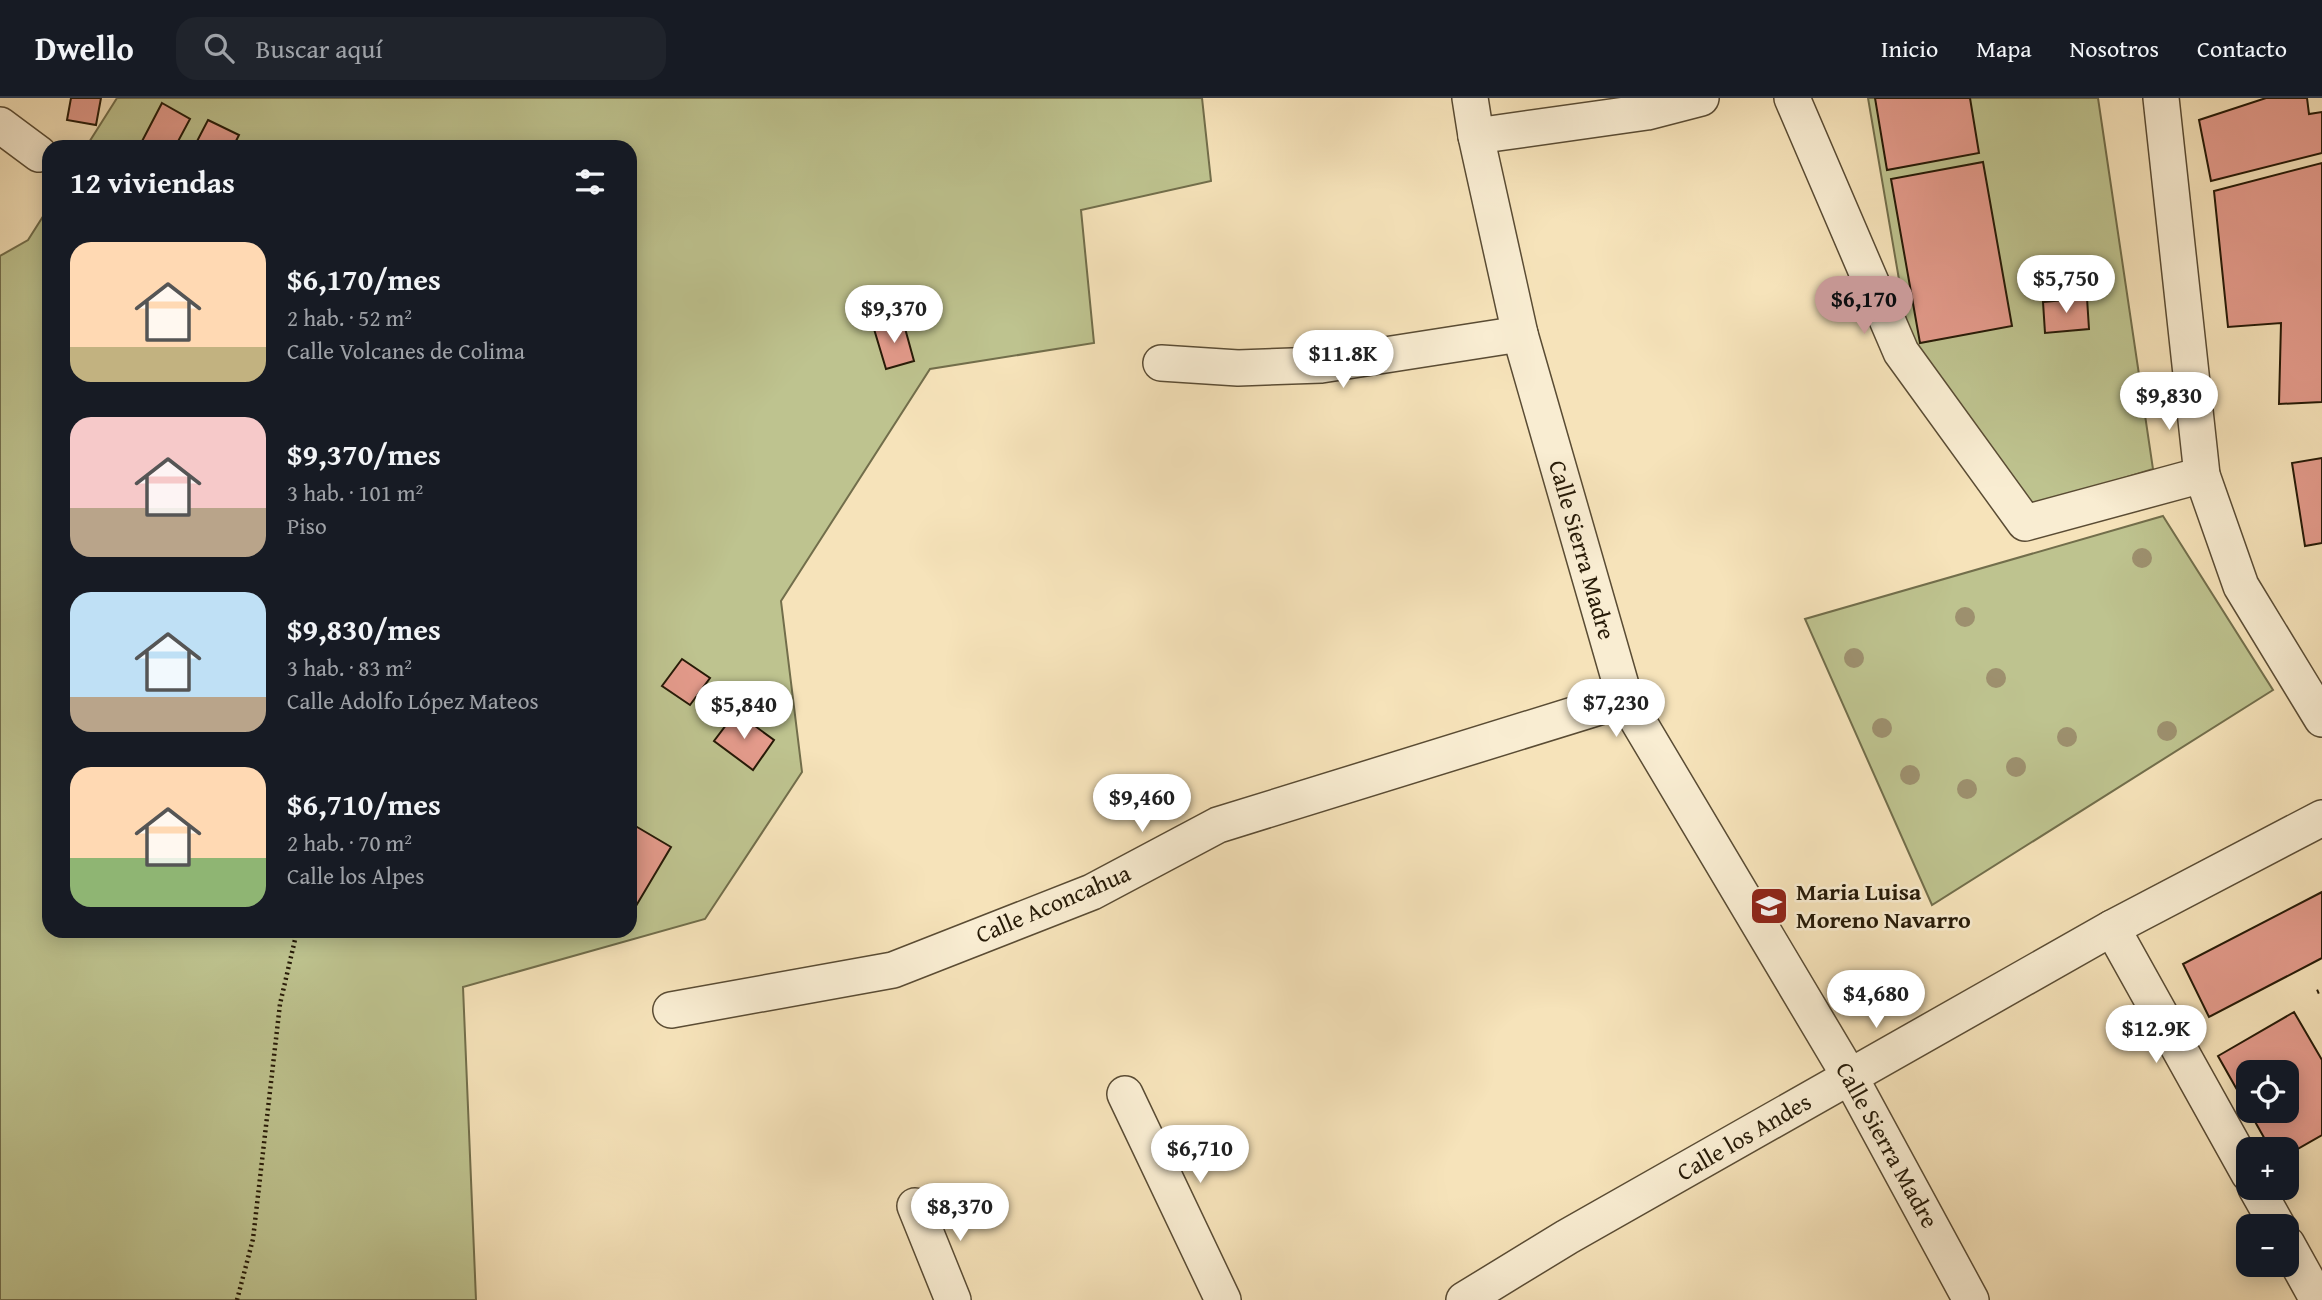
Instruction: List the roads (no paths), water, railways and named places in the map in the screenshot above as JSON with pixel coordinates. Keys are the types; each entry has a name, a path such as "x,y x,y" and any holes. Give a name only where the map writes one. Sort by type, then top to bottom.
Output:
{"street":[{"name":"Calle Sierra Madre","path":"1471,98 1476,136 1520,334 1625,699 1850,1077 1971,1300"},
{"path":"1476,136 1647,112 1701,98"},
{"path":"1792,98 1901,352 2025,523 2202,475"},
{"path":"2161,98 2202,475 2241,586 2322,719"},
{"path":"0,125 39,154"},
{"path":"1161,363 1238,368 1321,365 1520,334"},
{"name":"Calle Aconcahua","path":"671,1010 893,970 1092,892 1218,825 1625,699"},
{"name":"Calle los Andes","path":"1464,1300 1567,1237 2112,928 2322,818"},
{"path":"2112,928 2236,1151"},
{"path":"1125,1094 1223,1300"},
{"path":"915,1206 953,1300"},
{"path":"2299,1266 2318,1300"}],"place":[{"name":"Maria Luisa Moreno Navarro","path":"1769,906"}]}
